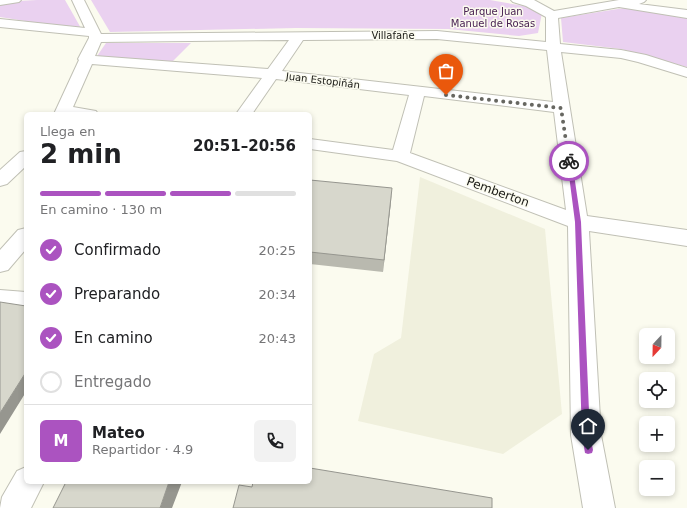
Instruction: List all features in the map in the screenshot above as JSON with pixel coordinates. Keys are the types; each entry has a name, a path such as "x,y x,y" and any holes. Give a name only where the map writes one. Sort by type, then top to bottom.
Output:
{"street":[{"path":"0,1 15,0"},
{"path":"62,112 95,35 78,0"},
{"path":"517,0 530,3 552,15 609,3 640,0"},
{"path":"609,3 687,14"},
{"path":"552,15 552,46 578,222 586,435 599,508"},
{"name":"Villafañe","path":"0,23 95,35 437,35 552,46 634,56 687,73"},
{"path":"245,112 300,35"},
{"name":"Juan Estopiñán","path":"85,59 272,74 561,108"},
{"path":"400,156 417,92"},
{"name":"Pemberton","path":"312,144 400,156 578,222 687,238"},
{"path":"0,180 24,158"},
{"path":"0,264 24,237"},
{"path":"0,299 24,302"},
{"path":"13,508 27,484"}],"shaded area":[{"path":"420,177 545,229 562,414 503,454 358,421 374,354 401,338"}],"green space":[{"path":"65,0 82,30 0,17 0,2"},
{"name":"Parque Juan Manuel de Rosas","path":"91,0 490,0 530,7 542,13 538,33 519,36 448,29 296,28 110,32"},
{"path":"624,8 687,17 687,67 621,49 563,42 561,18"},
{"path":"106,43 191,43 169,65 95,59"}],"building":[{"path":"312,180 392,188 384,260 312,252"},
{"path":"0,302 24,306 24,375 0,413"},
{"path":"312,468 492,498 492,508 233,508 239,485 252,487 253,484 312,484"},
{"path":"65,484 168,484 160,508 53,508"}],"way so far":[{"path":"446,95 561,108 569,161"}],"route":[{"path":"569,161 578,222 586,435 588,450"}]}
